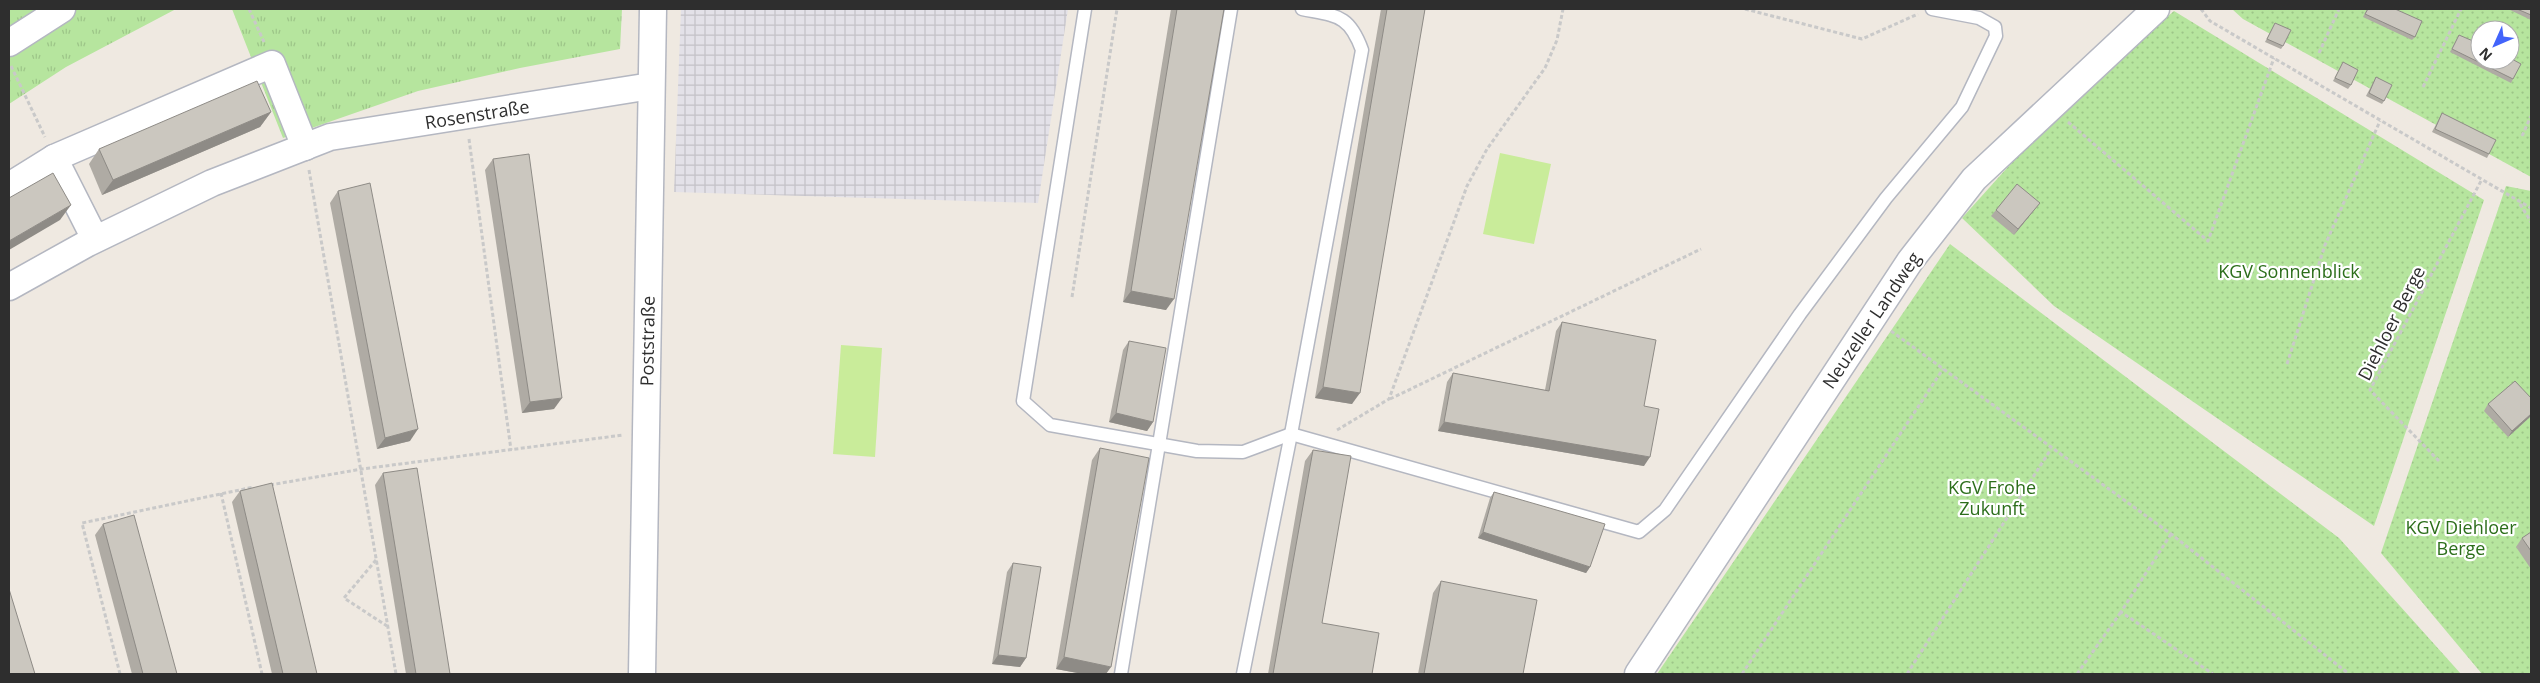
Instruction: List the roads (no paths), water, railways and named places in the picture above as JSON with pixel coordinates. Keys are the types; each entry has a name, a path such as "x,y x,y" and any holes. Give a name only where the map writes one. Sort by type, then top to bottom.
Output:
{"street":[{"path":"9,43 62,9"},
{"name":"Poststraße","path":"642,674 653,9"},
{"name":"Neuzeller Landweg","path":"1638,674 1910,261 1974,179 2156,9"},
{"path":"9,186 54,158 272,64 305,147"},
{"name":"Rosenstraße","path":"9,287 95,239 212,183 330,137 651,86"},
{"path":"54,158 95,239"}],"lane":[{"path":"1085,9 1023,401 1050,425 1197,451 1242,452 1291,434 1639,532 1665,510 1800,314 1886,198 1962,107 1996,36 1995,27 1979,18 1927,11"},
{"path":"1121,674 1161,444 1232,9"},
{"path":"1243,674 1291,434 1362,50 1356,33 1340,17 1302,9"}],"park label":[{"name":"KGV Sonnenblick","path":"2289,271"},
{"name":"KGV Frohe Zukunft","path":"1992,497"},
{"name":"KGV Diehloer Berge","path":"2461,537"}]}
